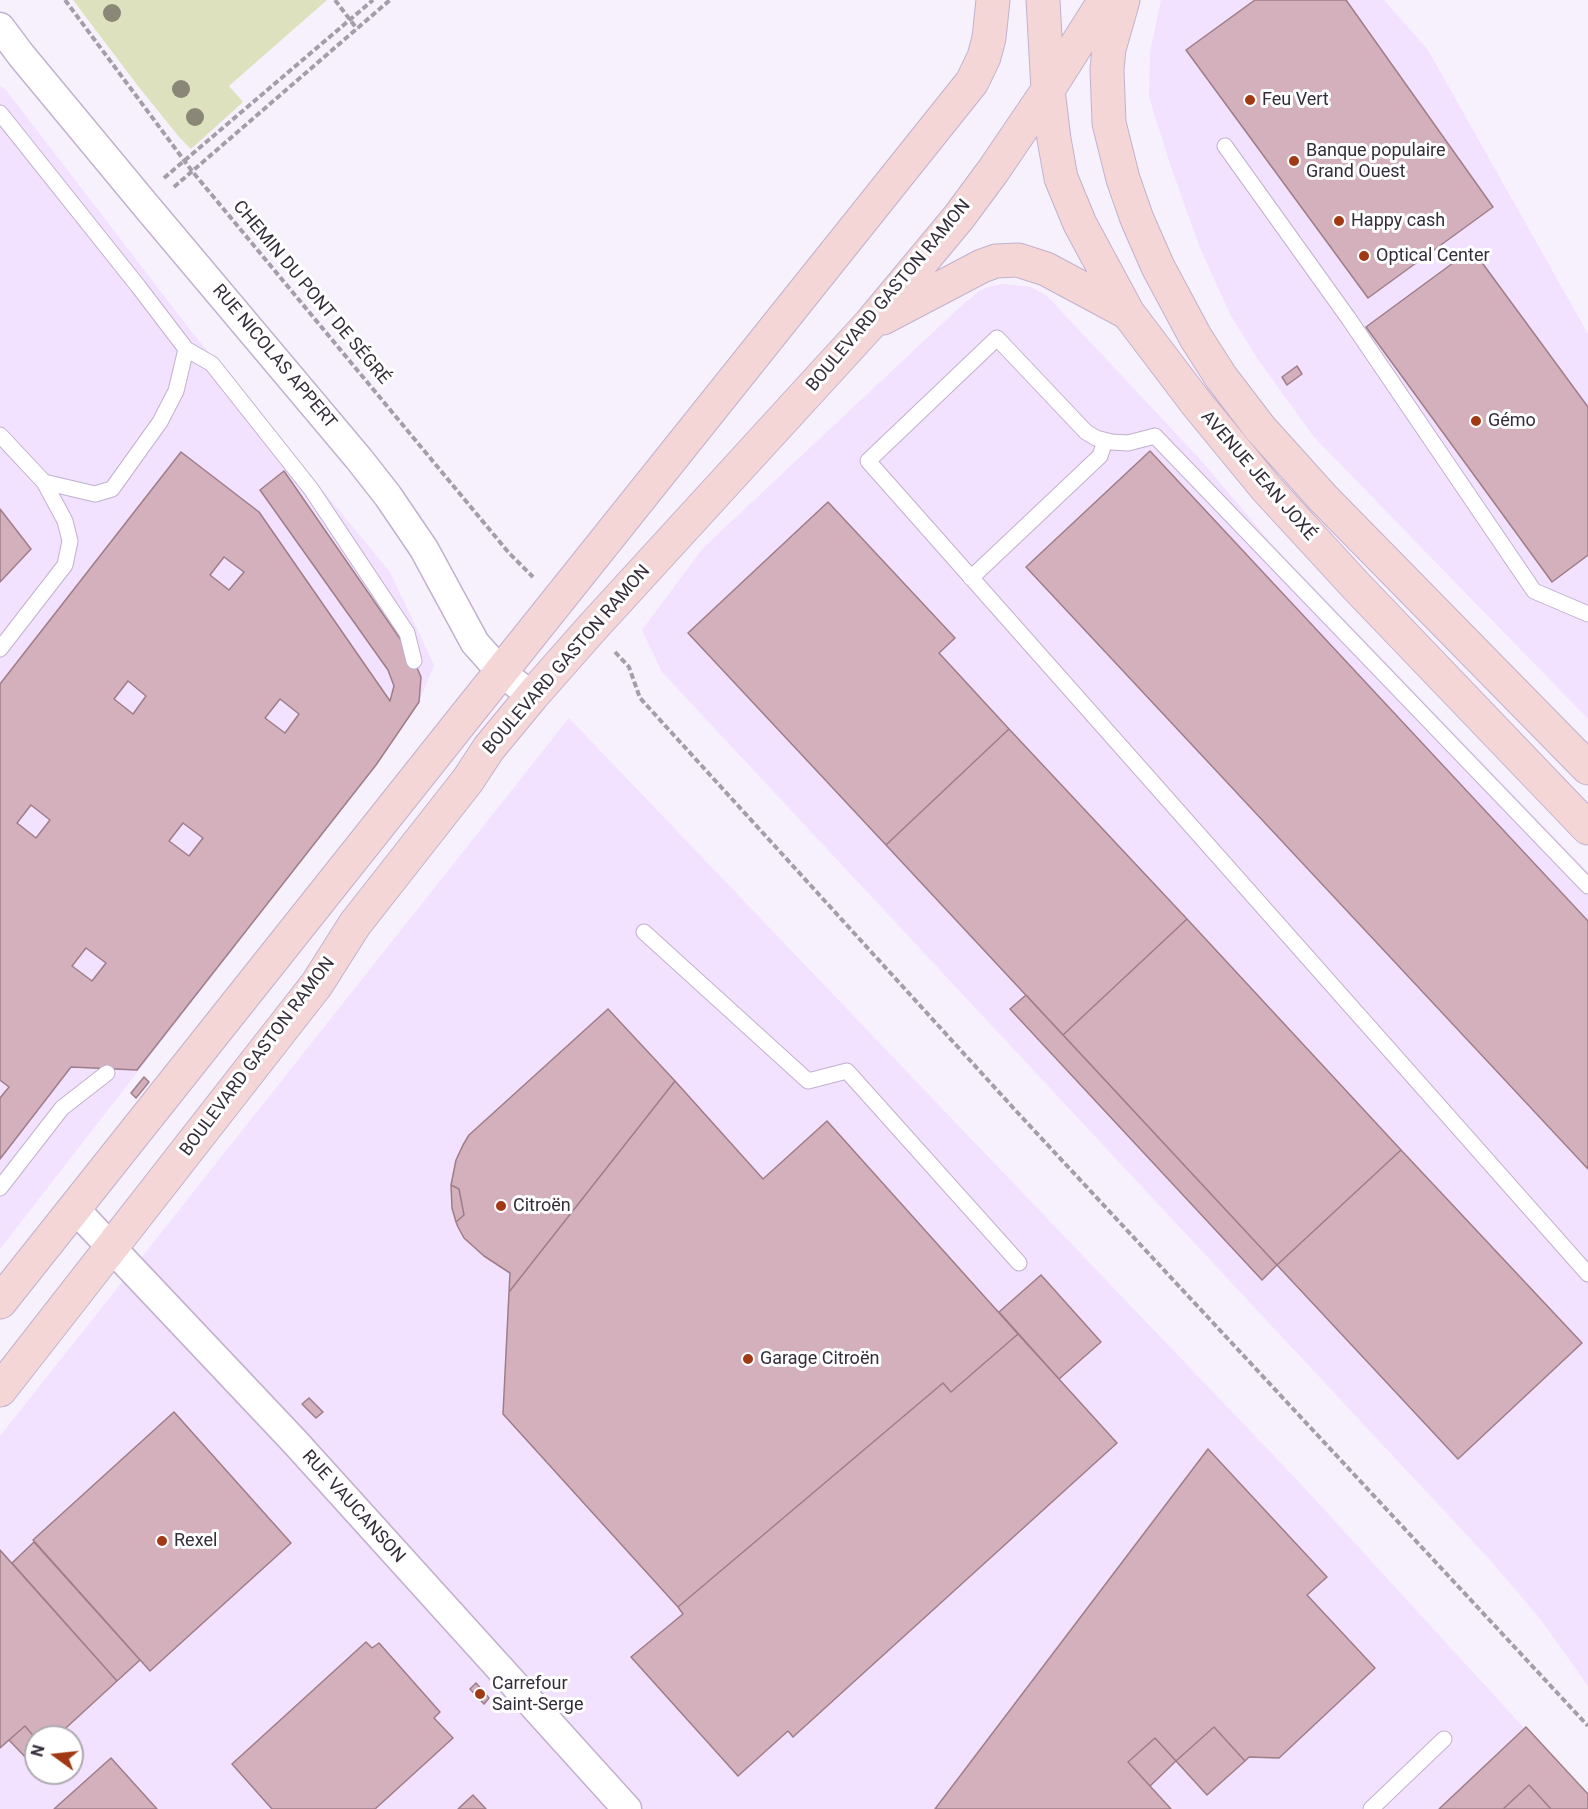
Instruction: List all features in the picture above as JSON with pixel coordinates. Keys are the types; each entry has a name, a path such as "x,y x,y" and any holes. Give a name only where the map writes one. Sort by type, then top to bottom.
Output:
{"main road":[{"path":"0,1302 972,82 984,57 989,38 993,0"},
{"name":"AVENUE JEAN JOXÉ","path":"1043,0 1048,90 1061,178 1080,224 1128,313 1197,404 1266,488 1358,588 1588,828"},
{"name":"BOULEVARD GASTON RAMON","path":"0,1390 318,984 355,924 468,780 489,748 591,628 870,324 959,217 1048,90 1105,0"},
{"name":"AVENUE JEAN JOXÉ","path":"1123,0 1109,50 1107,69 1109,123 1137,219 1158,267 1196,338 1260,428 1316,490 1588,768"},
{"path":"870,324 982,266 996,261 1018,260 1046,269 1128,313"}],"street":[{"name":"RUE NICOLAS APPERT","path":"0,27 352,450 388,496 424,549 475,643 501,672 532,696"},
{"name":"RUE VAUCANSON","path":"75,1209 295,1442 627,1809"}],"lane":[{"path":"0,113 186,349 212,364 311,489 407,633 414,661"},
{"path":"1225,146 1349,319 1534,591 1588,614"},
{"path":"1588,886 1155,436 1128,443 1096,438 1077,424 997,338 868,461 1588,1274"},
{"path":"44,482 95,494 111,489 160,422 176,391 186,349"},
{"path":"0,435 10,443 44,482 65,521 70,541 64,565 0,649"},
{"path":"971,578 1100,456 1105,441"},
{"path":"644,932 808,1081 846,1071 1020,1263"},
{"path":"0,1188 62,1108 107,1073"},
{"path":"1371,1809 1444,1739"}],"path":[{"name":"CHEMIN DU PONT DE SÉGRÉ","path":"65,0 192,171 509,553 535,579"},
{"path":"335,0 357,29"},
{"path":"140,197 373,0"},
{"path":"174,187 390,0"},
{"path":"610,646 629,667 640,698 1025,1120 1588,1726"}],"shaded area":[{"path":"1161,0 1384,0 1428,50 1588,334 1588,719 1314,437 1259,361 1231,316 1200,248 1149,97 1150,52"},
{"path":"0,86 6,90 191,331 390,572 434,665 419,702 376,765 0,1249"},
{"path":"1003,284 1031,287 1047,296 1199,458 1272,544 1588,872 1588,1686 1541,1620 1490,1560 662,672 642,630 703,548 959,308 979,291"},
{"path":"569,718 1299,1482 1588,1798 1588,1809 0,1809 0,1436"}],"green space":[{"path":"73,0 327,0 229,86 243,102 191,149 138,86"}],"building":[{"path":"1255,0 1346,0 1493,207 1368,298 1186,50"},
{"path":"1472,249 1588,407 1588,555 1552,582 1366,327"},
{"path":"1297,366 1302,374 1287,385 1282,377"},
{"path":"1150,451 1588,921 1588,1169 1026,567"},
{"path":"181,452 259,512 390,701 394,686 388,670 260,490 284,471 412,656 421,677 419,702 376,765 137,1070 71,1067 0,1159 0,1098 9,1087 0,1080 0,684","holes":["224,557 244,572 229,590 210,575","128,681 146,696 133,714 114,699","280,699 299,714 285,733 265,718","31,805 50,820 36,838 17,823","183,823 203,838 189,856 169,841","86,948 106,963 92,981 72,966"]},
{"path":"828,502 955,638 939,653 1009,729 886,845 688,633"},
{"path":"0,509 31,549 0,582"},
{"path":"1009,729 1187,919 1063,1035 886,845"},
{"path":"1187,919 1401,1150 1277,1265 1063,1035"},
{"path":"1026,995 1277,1265 1262,1280 1010,1009"},
{"path":"608,1009 675,1081 509,1292 510,1273 484,1256 464,1238 458,1227 456,1222 464,1215 459,1189 451,1185 456,1160 469,1135"},
{"path":"144,1077 149,1082 136,1098 131,1093"},
{"name":"Garage Citroën","path":"675,1081 763,1179 827,1121 1018,1334 951,1392 943,1383 678,1607 503,1414 509,1292"},
{"path":"1401,1150 1582,1343 1458,1459 1277,1265"},
{"path":"451,1185 459,1189 464,1215 456,1222 452,1208"},
{"path":"1041,1275 1101,1342 1059,1379 999,1312"},
{"path":"1018,1334 1117,1443 793,1737 788,1731 738,1776 631,1657 683,1614 678,1607 943,1383 951,1392"},
{"path":"309,1398 323,1412 316,1418 302,1404"},
{"name":"Rexel","path":"174,1412 291,1543 150,1671 33,1540"},
{"path":"1208,1449 1327,1577 1307,1595 1375,1668 1279,1758 1249,1757 1245,1761 1214,1727 1176,1761 1155,1738 1128,1762 1171,1809 935,1809"},
{"path":"34,1542 140,1660 117,1681 12,1563"},
{"path":"0,1550 117,1681 69,1725 24,1725 0,1748"},
{"path":"366,1642 372,1648 379,1643 440,1712 434,1718 453,1738 375,1809 272,1809 232,1764"},
{"path":"476,1683 489,1698 484,1704 470,1689"},
{"path":"24,1727 24,1756 9,1740"},
{"path":"1214,1727 1245,1761 1207,1795 1176,1761"},
{"path":"1526,1727 1588,1794 1588,1809 1551,1809 1529,1785 1503,1809 1439,1809"},
{"path":"1155,1738 1176,1761 1150,1786 1128,1762"},
{"path":"111,1758 157,1809 54,1809 81,1785 84,1785 84,1782"},
{"path":"1529,1785 1551,1809 1503,1809"},
{"path":"473,1795 486,1809 458,1809"}],"place":[{"name":"Feu Vert","path":"1250,100"},
{"name":"Banque populaire Grand Ouest","path":"1294,161"},
{"name":"Happy cash","path":"1339,221"},
{"name":"Optical Center","path":"1364,256"},
{"name":"Gémo","path":"1476,421"},
{"name":"Citroën","path":"501,1206"},
{"name":"Garage Citroën","path":"748,1359"},
{"name":"Rexel","path":"162,1541"},
{"name":"Carrefour Saint-Serge","path":"480,1694"}]}
